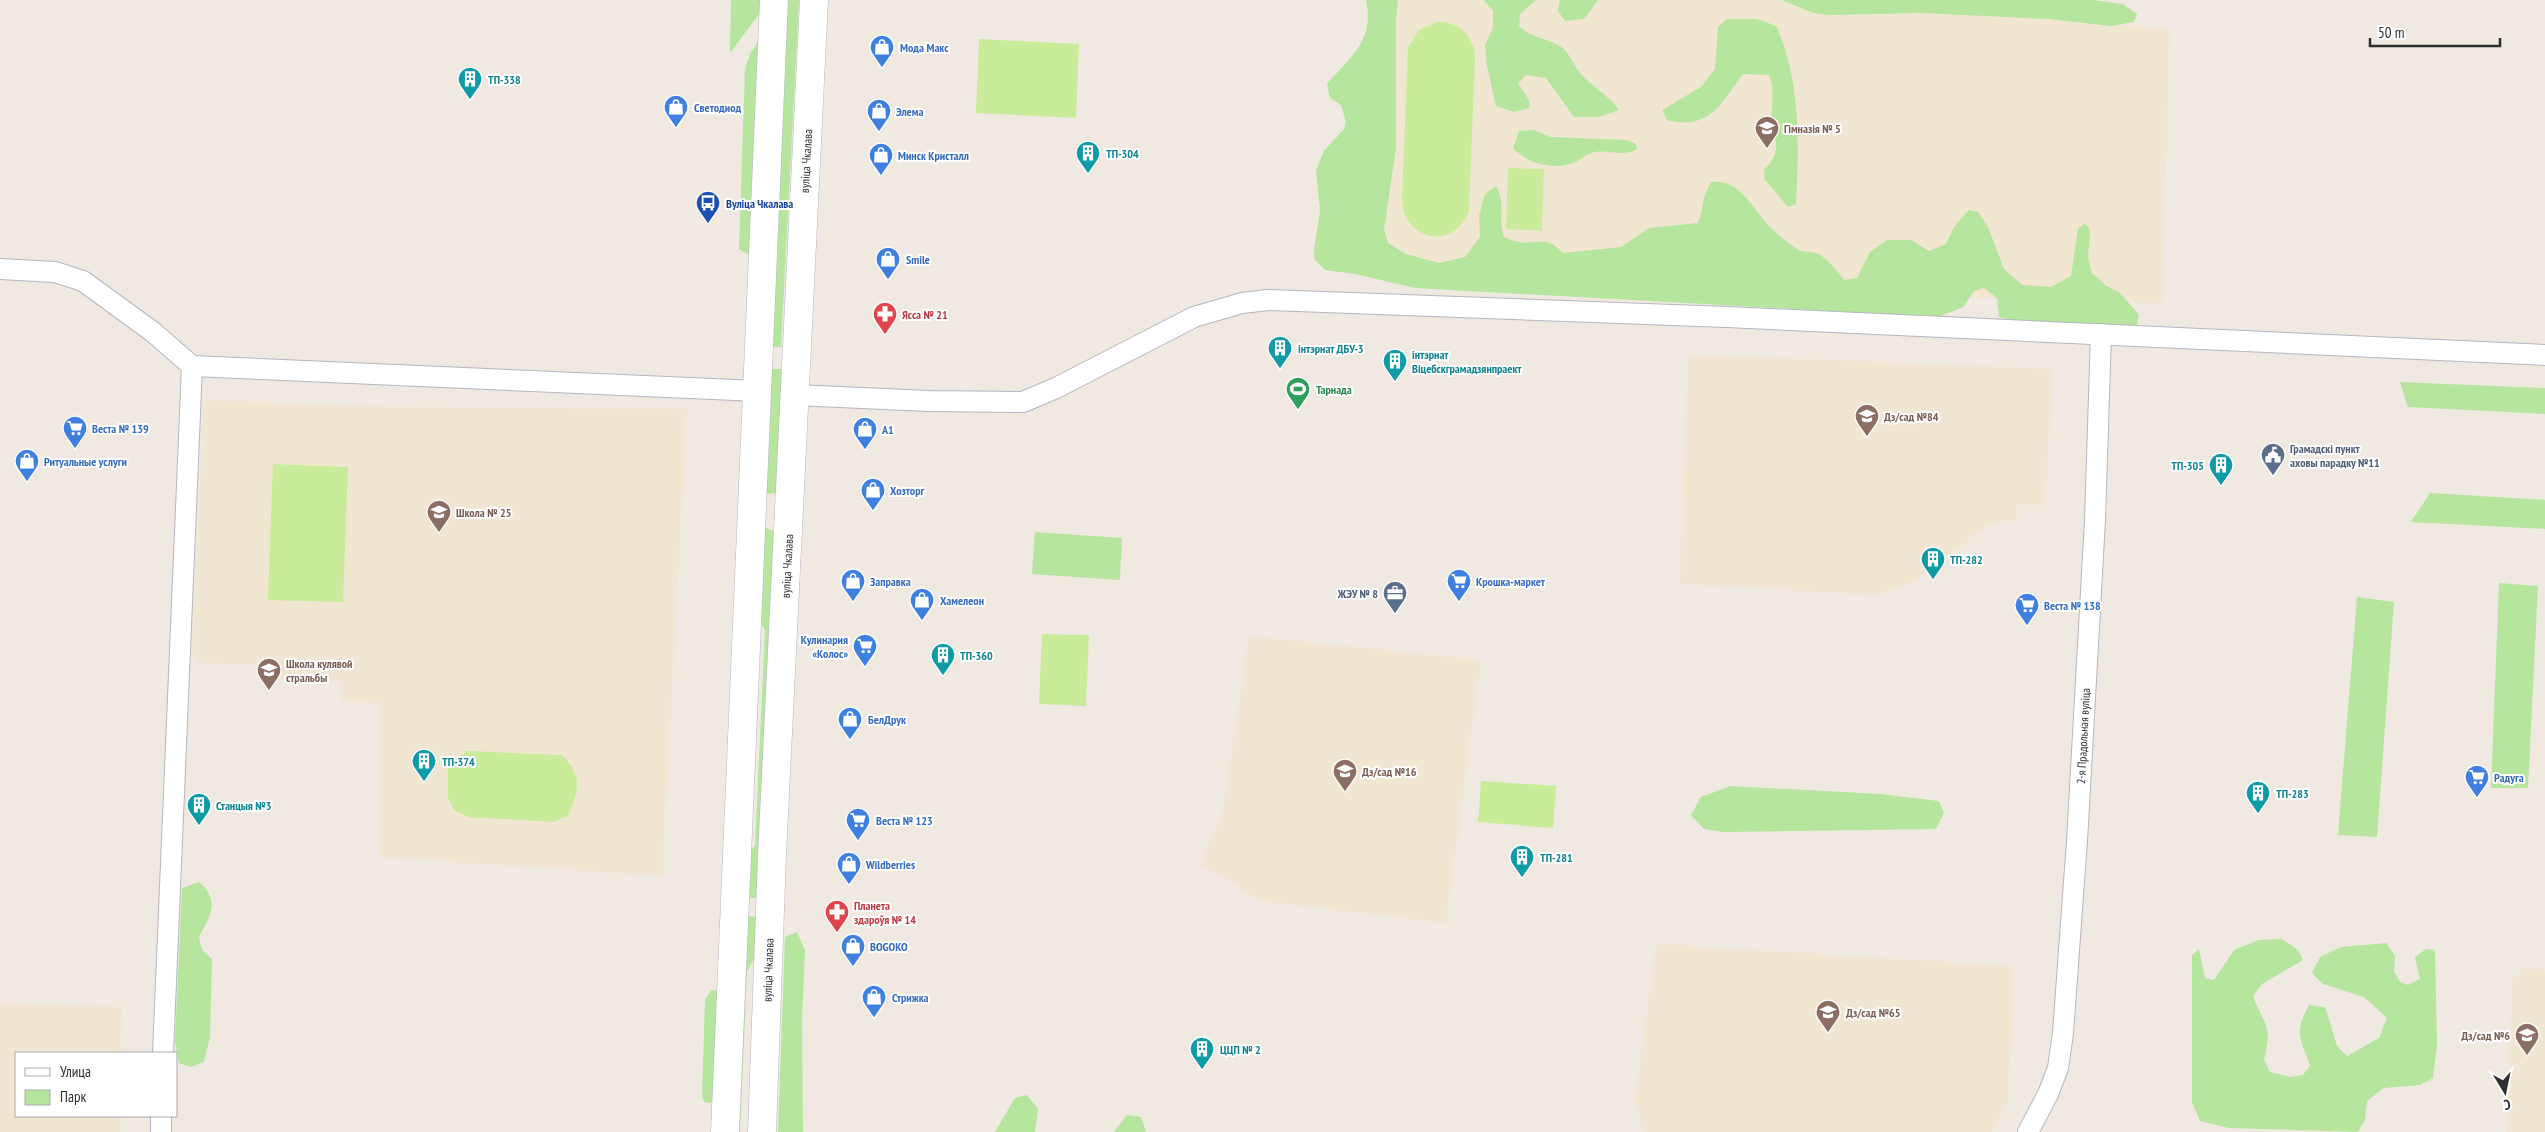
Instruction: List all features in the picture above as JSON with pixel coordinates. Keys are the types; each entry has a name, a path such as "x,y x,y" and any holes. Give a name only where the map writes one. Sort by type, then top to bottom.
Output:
{"main road":[{"path":"725,1132 774,0"},
{"name":"вуліца Чкалава","path":"762,1132 772,855 814,0"},
{"path":"753,485 758,496 769,502 784,498 790,489"},
{"path":"750,538 754,527 770,520 776,521 785,529 788,541"}],"street":[{"path":"0,269 55,272 83,281 153,332 192,366 758,391"},
{"path":"795,394 928,401 1023,402 1056,388 1194,317 1234,305 1268,300 1727,316 2545,355"},
{"name":"2-я Прадольная вуліца","path":"2028,1132 2048,1094 2058,1068 2063,1033 2078,831 2095,520 2101,334"},
{"path":"163,1052 192,366"},
{"path":"160,1132 161,1117"}],"shaded area":[{"name":"Гімназія № 5","path":"1372,0 1813,0 2170,29 2162,303 1803,293 1364,270"},
{"name":"Дз/сад №84","path":"1688,354 2053,369 2045,505 2017,505 2017,520 1991,523 1913,582 1876,595 1680,584"},
{"name":"Школа № 25","path":"204,400 397,407 687,409 662,876 380,857 381,703 341,701 341,681 267,679 267,665 197,663 192,656"},
{"name":"Дз/сад №16","path":"1249,636 1481,660 1446,923 1261,901 1200,864 1223,810"},
{"name":"Дз/сад №65","path":"1656,944 2014,966 2008,1104 1992,1132 1643,1132 1635,1100"},
{"name":"Дз/сад №6","path":"2522,968 2545,970 2545,1132 2506,1132 2512,980"},
{"path":"0,1002 122,1007 121,1052 15,1052 15,1117 120,1117 120,1132 0,1132"}],"green space":[{"path":"731,0 761,0 760,13 730,53"},
{"path":"783,0 799,0 781,347 767,347"},
{"path":"1366,0 1398,0 1396,19 1396,148 1384,230 1388,243 1406,254 1439,263 1465,257 1480,237 1479,216 1485,194 1496,186 1502,205 1501,223 1504,237 1526,243 1547,242 1557,247 1563,253 1621,247 1649,228 1698,223 1706,192 1711,182 1721,182 1730,185 1745,196 1770,227 1786,241 1799,250 1814,252 1820,255 1844,280 1857,278 1870,252 1887,240 1911,240 1929,251 1946,244 1954,227 1969,210 1978,212 1988,227 2004,269 2022,285 2051,287 2071,276 2078,229 2085,223 2090,230 2088,257 2092,273 2105,285 2120,293 2139,315 2136,328 2033,323 1999,317 1997,298 1984,288 1974,291 1963,307 1938,317 1415,288 1355,274 1325,270 1315,260 1314,249 1320,211 1316,171 1324,151 1344,129 1346,122 1341,105 1330,98 1327,84 1352,56 1364,37 1368,14"},
{"path":"1484,0 1536,0 1520,14 1519,26 1529,33 1563,48 1583,76 1610,99 1619,110 1599,117 1574,117 1546,78 1526,75 1518,83 1529,100 1530,108 1514,112 1496,106 1487,66 1485,45 1493,28 1493,11"},
{"path":"1560,0 1598,0 1584,19 1565,21 1558,11"},
{"path":"1782,0 2093,0 2123,4 2137,14 2134,22 2111,26 2048,19 1920,13 1830,15 1813,13"},
{"path":"1727,19 1757,19 1776,26 1784,47 1794,91 1798,137 1796,204 1788,207 1765,180 1764,170 1773,158 1776,146 1772,126 1772,88 1769,75 1743,74 1713,112 1694,122 1667,120 1662,110 1701,87 1715,69 1718,27"},
{"path":"1437,22 1452,24 1464,31 1472,43 1475,58 1469,211 1462,223 1453,232 1442,236 1431,236 1420,232 1411,225 1405,214 1402,200 1408,47 1419,30"},
{"path":"764,33 756,259 739,249 745,69 750,54"},
{"path":"979,39 1079,44 1076,118 976,113"},
{"path":"1534,130 1551,137 1627,140 1636,144 1637,149 1627,153 1592,153 1573,163 1549,166 1533,162 1513,148 1519,131"},
{"path":"1508,168 1544,169 1542,231 1506,229"},
{"path":"765,369 781,369 780,484 777,493 766,494"},
{"path":"2400,382 2545,388 2545,414 2408,407"},
{"path":"273,464 348,467 343,602 268,600"},
{"path":"2430,493 2545,500 2545,529 2411,522"},
{"path":"767,528 773,531 774,538 758,898 743,898 744,860 755,845 765,630 757,617 762,530"},
{"path":"1035,532 1122,538 1120,580 1032,574"},
{"path":"2499,583 2538,586 2528,788 2491,788"},
{"path":"2357,597 2394,602 2377,837 2338,835"},
{"path":"1042,634 1089,635 1086,706 1039,704"},
{"path":"467,751 562,755 573,770 577,784 575,798 568,816 553,822 469,817 454,810 448,798 448,766"},
{"path":"1481,781 1556,786 1553,828 1478,822"},
{"path":"1731,786 1880,794 1939,801 1944,813 1936,829 1724,832 1704,829 1691,815 1701,797"},
{"path":"199,882 210,895 211,902 210,915 199,937 202,950 212,959 210,1037 204,1062 190,1067 179,1063 175,1042 182,888"},
{"path":"744,916 758,917 756,956 747,971 740,1132 734,1132"},
{"path":"797,932 805,950 802,1021 803,1132 778,1132 785,937"},
{"path":"2282,939 2298,950 2303,960 2262,984 2253,996 2266,1026 2268,1039 2264,1059 2270,1072 2290,1077 2303,1075 2310,1066 2300,1035 2301,1022 2309,1005 2325,1007 2337,1046 2347,1056 2379,1038 2387,1018 2364,997 2323,984 2312,973 2320,957 2341,947 2386,943 2395,956 2394,971 2400,982 2408,985 2420,979 2415,957 2426,949 2435,950 2437,1045 2433,1078 2420,1085 2384,1088 2367,1101 2365,1119 2358,1132 2229,1128 2200,1121 2192,1102 2192,955 2199,949 2205,978 2214,980 2234,950 2259,940"},
{"path":"711,990 719,991 717,1099 711,1103 705,1102 702,1098 705,1000"},
{"path":"1027,1095 1038,1109 1035,1132 995,1132 1015,1098"},
{"path":"1127,1115 1141,1117 1146,1132 1114,1132"}],"place":[{"name":"Мода Макс","path":"882,68"},
{"name":"ТП-338","path":"470,100"},
{"name":"Светодиод","path":"676,128"},
{"name":"Элема","path":"879,132"},
{"name":"Гімназія № 5","path":"1767,149"},
{"name":"ТП-304","path":"1088,174"},
{"name":"Минск Кристалл","path":"881,176"},
{"name":"Вуліца Чкалава","path":"708,224"},
{"name":"Smile","path":"888,280"},
{"name":"Ясса № 21","path":"885,335"},
{"name":"інтэрнат ДБУ-3","path":"1280,369"},
{"name":"інтэрнат Віцебскграмадзянпраект","path":"1395,382"},
{"name":"Тарнада","path":"1298,410"},
{"name":"Дз/сад №84","path":"1867,437"},
{"name":"Веста № 139","path":"75,449"},
{"name":"A1","path":"865,450"},
{"name":"Грамадскі пункт аховы парадку №11","path":"2273,476"},
{"name":"Ритуальные услуги","path":"27,482"},
{"name":"ТП-305","path":"2221,486"},
{"name":"Хозторг","path":"873,511"},
{"name":"Школа № 25","path":"439,533"},
{"name":"ТП-282","path":"1933,580"},
{"name":"Заправка","path":"853,602"},
{"name":"Крошка-маркет","path":"1459,602"},
{"name":"ЖЭУ № 8","path":"1395,614"},
{"name":"Хамелеон","path":"922,621"},
{"name":"Веста № 138","path":"2027,626"},
{"name":"Кулинария «Колос»","path":"865,667"},
{"name":"ТП-360","path":"943,676"},
{"name":"Школа кулявой стральбы","path":"269,691"},
{"name":"БелДрук","path":"850,740"},
{"name":"ТП-374","path":"424,782"},
{"name":"Дз/сад №16","path":"1345,792"},
{"name":"Радуга","path":"2477,798"},
{"name":"ТП-283","path":"2258,814"},
{"name":"Станцыя №3","path":"199,826"},
{"name":"Веста № 123","path":"858,841"},
{"name":"ТП-281","path":"1522,878"},
{"name":"Wildberries","path":"849,885"},
{"name":"Планета здароўя № 14","path":"837,933"},
{"name":"BOGOKO","path":"853,967"},
{"name":"Стрижка","path":"874,1018"},
{"name":"Дз/сад №65","path":"1828,1033"},
{"name":"Дз/сад №6","path":"2527,1056"},
{"name":"ЦЦП № 2","path":"1202,1070"}]}
